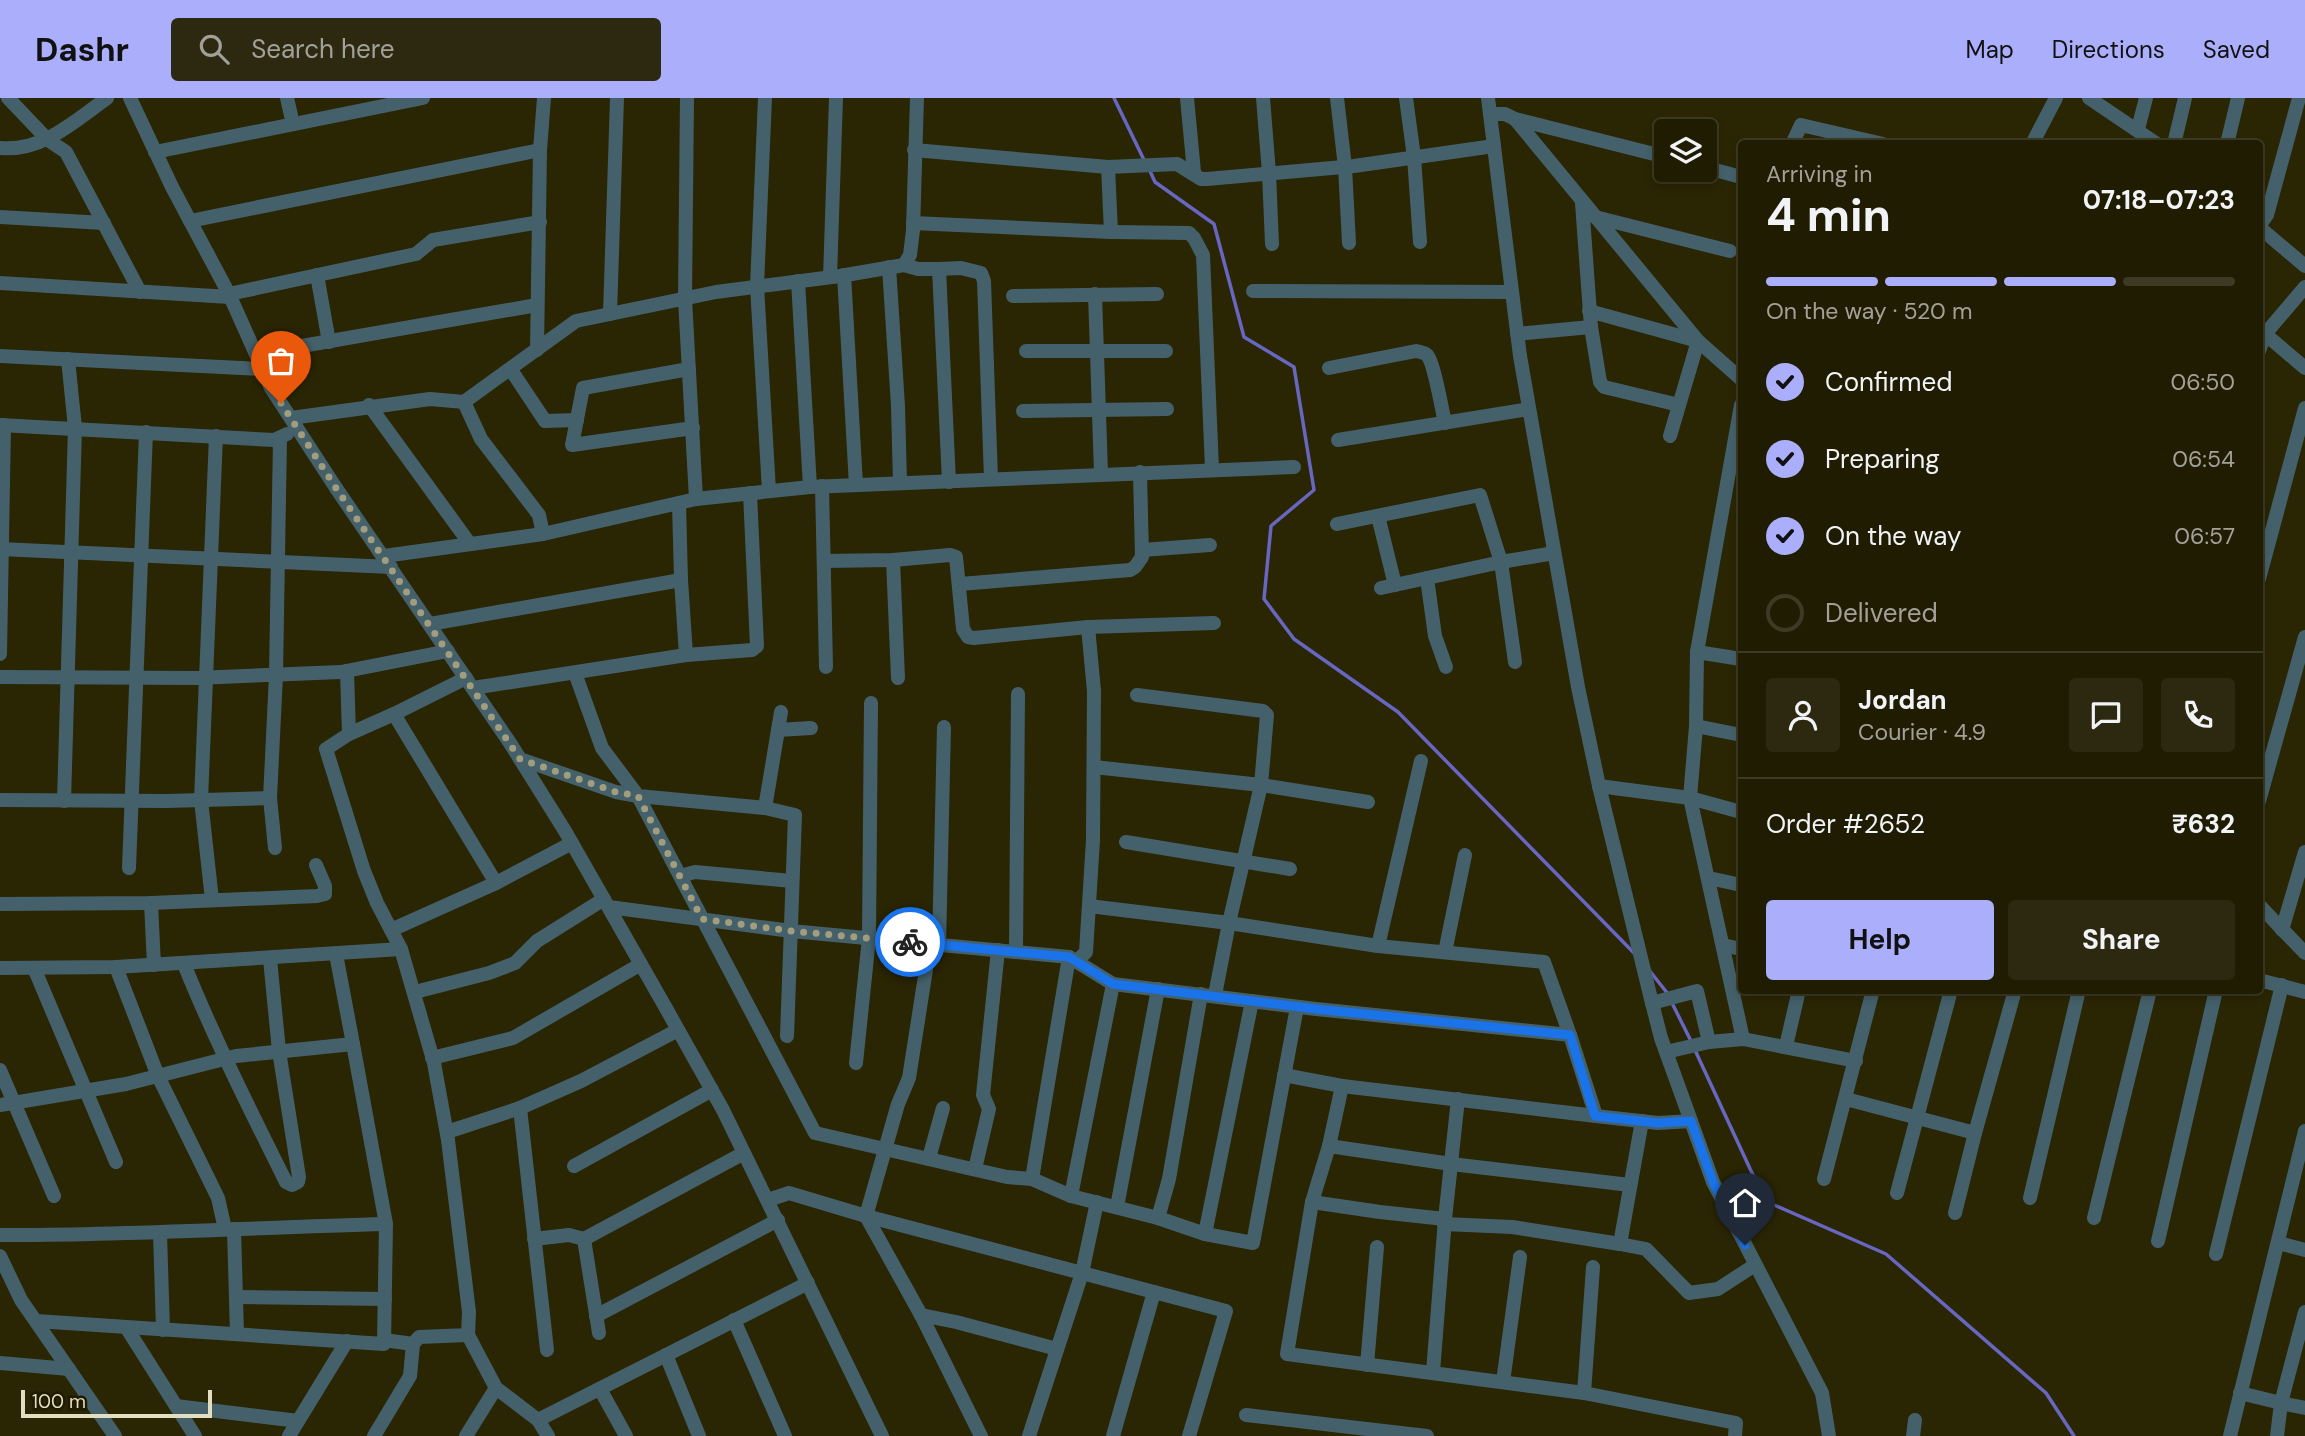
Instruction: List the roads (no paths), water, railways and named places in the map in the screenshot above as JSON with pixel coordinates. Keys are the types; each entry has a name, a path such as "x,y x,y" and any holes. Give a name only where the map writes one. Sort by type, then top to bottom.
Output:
{"street":[{"path":"8,98 48,140 66,152 140,292"},
{"path":"0,148 10,149 48,140 107,98"},
{"path":"130,98 190,222 230,296 271,388 520,759 572,843 712,1090 882,1436"},
{"path":"287,98 293,124"},
{"path":"155,152 423,98"},
{"path":"537,350 540,150 544,98"},
{"path":"610,314 617,98"},
{"path":"687,98 685,299 696,499"},
{"path":"765,98 757,286 769,491"},
{"path":"836,98 837,276 856,485"},
{"path":"897,266 911,255 918,98"},
{"path":"1187,98 1194,172"},
{"path":"1263,98 1272,244"},
{"path":"1337,98 1345,167 1349,243"},
{"path":"1406,98 1414,158 1420,242"},
{"path":"1488,98 1517,334 1554,553 1599,786 1645,975 1657,1001 1666,1052 1713,1182 1822,1393 1829,1436"},
{"path":"2034,140 2056,98"},
{"path":"2089,98 2152,140"},
{"path":"2138,130 2146,98"},
{"path":"2175,140 2185,98"},
{"path":"2228,140 2238,98"},
{"path":"2263,221 2267,215 2300,98"},
{"path":"1490,114 1505,114 1515,119 1654,154"},
{"path":"1515,119 1698,341 1738,376"},
{"path":"1794,140 1801,125 1866,140"},
{"path":"914,150 1108,167 1177,164 1202,179 1208,179 1345,167 1494,146"},
{"path":"190,222 540,150"},
{"path":"1108,167 1111,232"},
{"path":"1717,171 1738,176"},
{"path":"1583,203 1589,311 1600,382 1604,387 1679,404"},
{"path":"0,217 104,223"},
{"path":"1595,217 1730,251"},
{"path":"0,283 230,296 415,254 433,240 540,222"},
{"path":"913,223 1189,233 1203,256 1212,469"},
{"path":"2263,230 2305,266"},
{"path":"897,266 900,483"},
{"path":"0,654 2,425 274,440 280,438 294,424 369,405 430,399 464,402 576,321 757,286 897,266 918,269 961,268 981,273 984,281 991,479"},
{"path":"939,269 949,482"},
{"path":"317,275 329,342"},
{"path":"798,281 824,561 826,667"},
{"path":"2263,340 2305,287"},
{"path":"1253,291 1512,292"},
{"path":"1096,294 1101,473"},
{"path":"1013,296 1157,294"},
{"path":"256,354 537,305"},
{"path":"1589,311 1698,341"},
{"path":"1517,334 1591,327"},
{"path":"2265,334 2305,368"},
{"path":"1670,436 1698,341"},
{"path":"1026,351 1166,351"},
{"path":"1329,368 1416,351 1423,353 1428,356 1445,423"},
{"path":"0,356 263,369"},
{"path":"64,801 75,428 68,359"},
{"path":"689,369 583,388 572,445 692,428"},
{"path":"511,370 545,421 577,420"},
{"path":"464,402 481,439 539,514 543,534"},
{"path":"369,405 470,544"},
{"path":"1023,411 1167,408"},
{"path":"2263,564 2305,408"},
{"path":"1338,440 1529,409"},
{"path":"1738,422 1697,652 1696,726 1690,799 1742,1039"},
{"path":"130,868 146,432"},
{"path":"212,900 201,800 216,436"},
{"path":"275,848 270,798 276,674 280,438"},
{"path":"1,549 278,562 387,562 470,544 543,534 696,499 816,486 1294,467"},
{"path":"960,584 1130,570 1140,562 1142,550 1140,472"},
{"path":"548,1436 538,1420 496,1388 468,1335 469,1312 447,1132 432,1058 401,949 364,871 326,750 349,734 470,683 575,673 686,655 752,650 757,646 750,493"},
{"path":"1337,524 1480,495 1502,562 1515,663"},
{"path":"679,503 686,655"},
{"path":"1378,516 1388,586 1554,553"},
{"path":"1142,550 1210,545"},
{"path":"824,561 893,560 953,555 958,559 963,629 968,637 1088,627 1214,623"},
{"path":"893,560 898,678"},
{"path":"1427,578 1435,636 1446,667"},
{"path":"430,624 681,580"},
{"path":"1073,959 1086,952 1089,906 1094,691 1088,627"},
{"path":"2263,786 2305,637"},
{"path":"0,677 206,677 347,671 448,651"},
{"path":"1697,652 1738,659"},
{"path":"347,671 349,734"},
{"path":"575,673 602,748 638,796 815,1133 1007,1177 1032,1179 1071,1196 1158,1218 1205,1234 1253,1243 1297,1007"},
{"path":"1016,952 1018,694"},
{"path":"1137,695 1263,711 1268,718 1261,785 1229,923 1208,995 1169,1179 1158,1218"},
{"path":"856,1063 869,938 871,703"},
{"path":"765,808 782,712"},
{"path":"394,714 496,883"},
{"path":"1696,726 1738,734"},
{"path":"944,727 934,944 909,1078 898,1104 866,1216 921,1315 981,1436"},
{"path":"778,730 811,728"},
{"path":"520,759 616,792 765,808 795,815 787,1036"},
{"path":"1378,946 1421,761"},
{"path":"1094,766 1261,785 1367,802"},
{"path":"1599,786 1690,799 1738,810"},
{"path":"0,800 270,798"},
{"path":"1126,842 1290,869"},
{"path":"391,930 496,883 572,843"},
{"path":"2282,930 2305,852"},
{"path":"1445,952 1465,855"},
{"path":"0,904 151,903 325,894 316,865"},
{"path":"680,876 695,872 792,881"},
{"path":"1709,878 1738,884"},
{"path":"151,903 154,965"},
{"path":"415,992 489,973 515,963 537,941 606,903 791,931 1073,959 1113,984 1297,1007 1570,1035"},
{"path":"1089,906 1229,923 1378,946 1544,962 1595,1116"},
{"path":"2263,909 2305,953"},
{"path":"1723,945 1738,948"},
{"path":"0,968 184,964 401,949"},
{"path":"975,1169 989,1109 983,1095 998,950"},
{"path":"36,1321 384,1344 386,1224 336,954"},
{"path":"184,964 225,1059 286,1182 292,1185 299,1177 279,1051 270,959"},
{"path":"1032,1179 1073,959"},
{"path":"432,1058 513,1038 641,964"},
{"path":"116,967 158,1076 218,1198 230,1229 237,1334"},
{"path":"34,968 116,1162"},
{"path":"2263,980 2305,992"},
{"path":"1071,1196 1113,984"},
{"path":"2216,1254 2282,985"},
{"path":"1117,1207 1158,989"},
{"path":"1657,1001 1697,991 1705,1043"},
{"path":"1786,1046 1798,994"},
{"path":"1824,1179 1872,994"},
{"path":"1897,1193 1950,994"},
{"path":"1955,1213 2014,994"},
{"path":"2030,1198 2078,994"},
{"path":"2094,1218 2149,994"},
{"path":"2158,1241 2215,994"},
{"path":"1205,1234 1252,1000"},
{"path":"447,1132 520,1108 581,1081 678,1030"},
{"path":"1666,1052 1705,1043 1742,1039 1856,1061"},
{"path":"0,1105 85,1091 225,1059 352,1044"},
{"path":"0,1070 16,1102 54,1196"},
{"path":"1284,1075 1342,1086 1595,1116 1658,1123 1691,1121"},
{"path":"1342,1086 1329,1146 1312,1202 1287,1354 1584,1393 1736,1423 1735,1436"},
{"path":"574,1166 712,1090"},
{"path":"1433,1372 1444,1221 1458,1099"},
{"path":"1846,1099 1975,1133"},
{"path":"520,1108 547,1350"},
{"path":"929,1158 943,1108"},
{"path":"1620,1244 1642,1121"},
{"path":"2230,1436 2305,1131"},
{"path":"1329,1146 1451,1164 1630,1185"},
{"path":"534,1239 569,1235 584,1239 744,1153"},
{"path":"768,1200 789,1193 866,1216 1226,1311 1189,1436"},
{"path":"1029,1436 1082,1273 1097,1202"},
{"path":"1312,1202 1444,1221 1512,1227 1646,1250 1689,1293 1718,1289 1755,1265"},
{"path":"596,1316 778,1220"},
{"path":"0,1235 108,1236 386,1224"},
{"path":"160,1233 163,1330"},
{"path":"584,1239 599,1333"},
{"path":"2278,1243 2305,1250"},
{"path":"1367,1365 1377,1247"},
{"path":"0,1256 22,1300 115,1436"},
{"path":"1503,1382 1520,1257"},
{"path":"1584,1393 1593,1267"},
{"path":"538,1420 808,1283"},
{"path":"1113,1436 1154,1292"},
{"path":"236,1297 385,1299"},
{"path":"2277,1436 2281,1403 2305,1312"},
{"path":"921,1315 1057,1349"},
{"path":"734,1320 785,1436"},
{"path":"126,1327 195,1436"},
{"path":"374,1436 410,1376 413,1344 419,1337 468,1335"},
{"path":"384,1340 413,1344"},
{"path":"289,1436 347,1341"},
{"path":"666,1355 699,1436"},
{"path":"0,1363 69,1369"},
{"path":"466,1436 496,1388"},
{"path":"600,1389 626,1436"},
{"path":"2240,1393 2305,1408"},
{"path":"176,1406 298,1422"},
{"path":"1246,1415 1427,1436"},
{"path":"1913,1436 1915,1420"}],"waterway":[{"path":"1114,98 1145,162"},
{"path":"1149,169 1155,182 1214,224 1244,337 1294,367 1314,490 1271,526 1264,599 1294,639 1398,712 1635,954"},
{"path":"1649,970 1668,994"},
{"path":"1671,1001 1691,1041"},
{"path":"1694,1048 1765,1201 1886,1254 2046,1393 2074,1436"}]}
